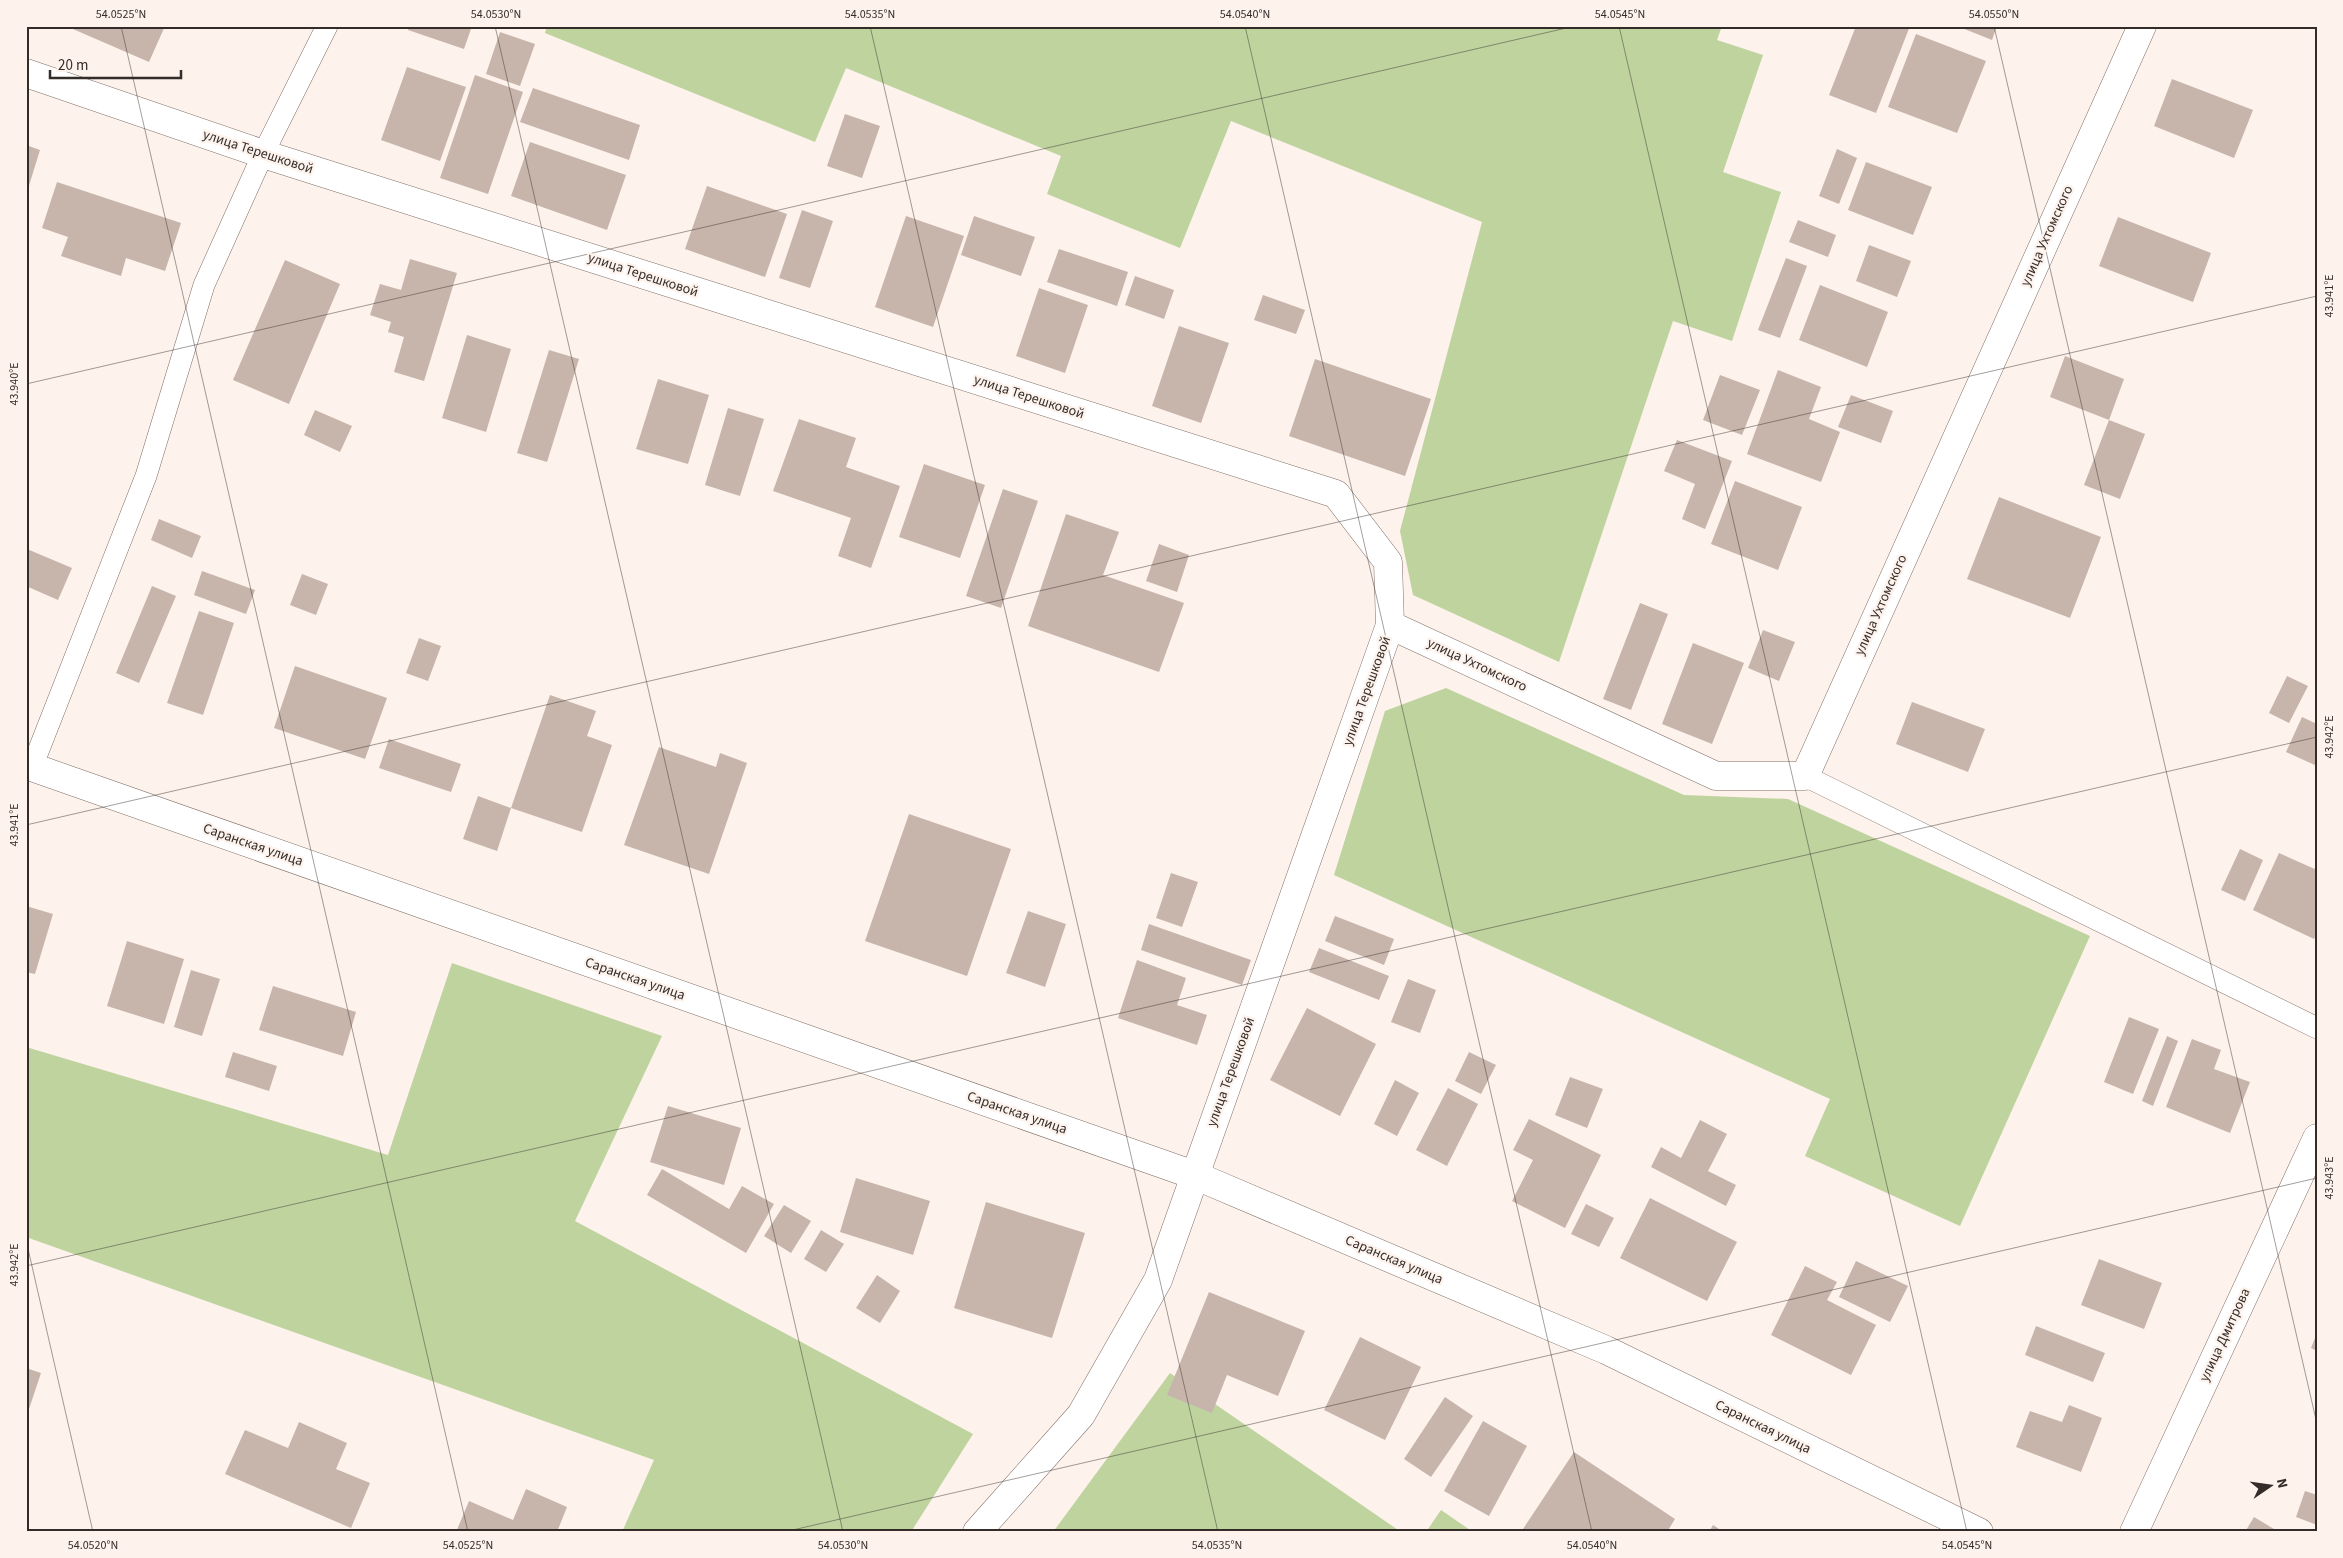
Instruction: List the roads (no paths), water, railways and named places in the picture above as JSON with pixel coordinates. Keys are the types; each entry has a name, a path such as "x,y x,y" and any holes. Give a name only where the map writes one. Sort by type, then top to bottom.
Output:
{"street":[{"name":"улица Ухтомского","path":"1390,624 1716,776 1805,776 2142,26"},
{"name":"улица Терешковой","path":"26,73 263,154 1336,494 1388,562 1390,624 1158,1280 1081,1416 977,1532"},
{"name":"Саранская улица","path":"29,766 1194,1175 1606,1350 1980,1532"},
{"name":"улица Дмитрова","path":"2134,1532 2317,1138"}],"lane":[{"path":"29,766 146,476 204,285 263,154 327,26"},
{"path":"1805,776 2317,1028"}]}
